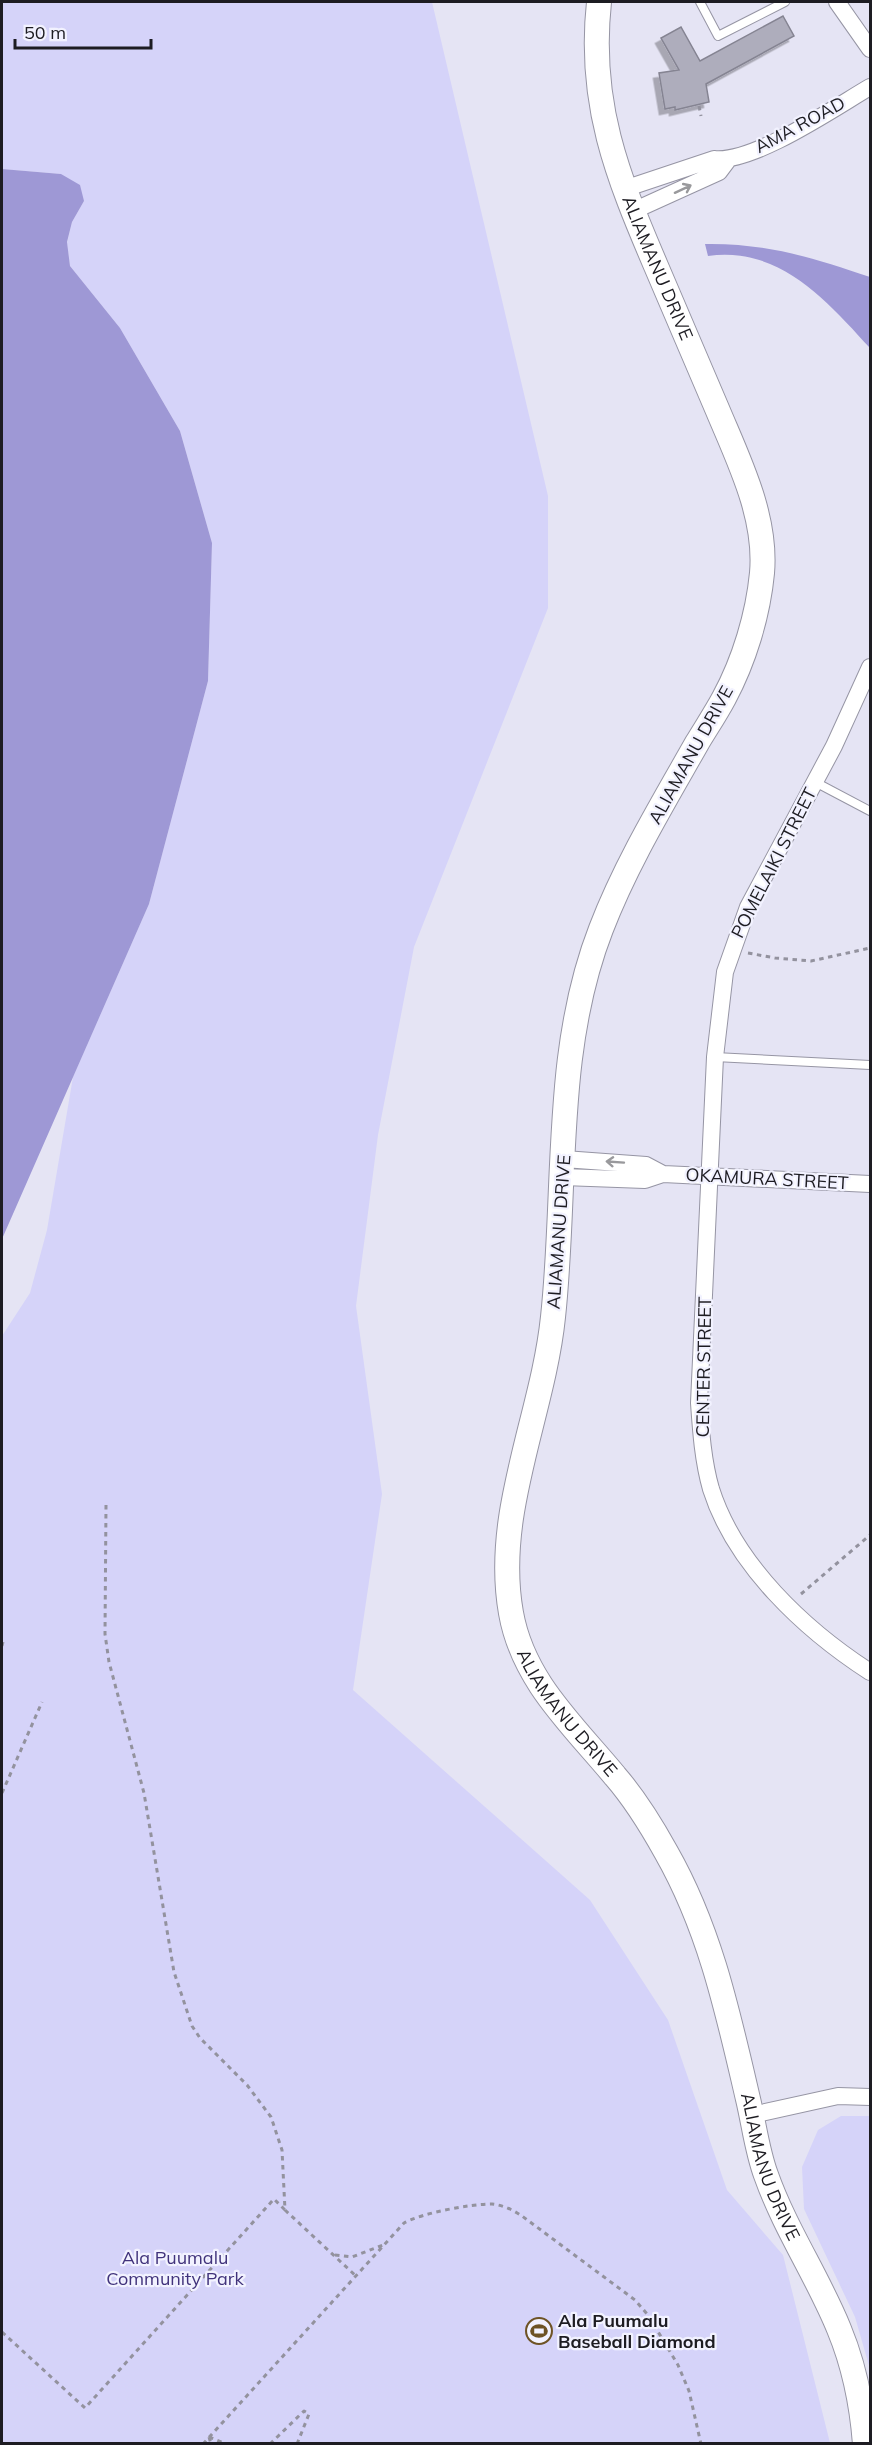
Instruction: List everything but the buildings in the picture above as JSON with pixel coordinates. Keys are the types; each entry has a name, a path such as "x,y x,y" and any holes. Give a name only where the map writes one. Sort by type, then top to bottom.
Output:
{"street":[{"name":"ALIAMANU DRIVE","path":"599,2 596,50 602,110 608,142 628,200 742,469 760,536 761,575 753,623 726,696 635,854 615,895 591,954 579,999 568,1065 553,1317 544,1377 517,1488 508,1539 507,1589 520,1646 536,1680 621,1783 650,1824 685,1887 711,1949 769,2183 841,2332 858,2392 865,2444"},
{"path":"837,2 870,49"},
{"name":"AMA ROAD","path":"628,200 714,159 728,160 801,128 870,87"},
{"name":"AMA ROAD","path":"628,200 719,172 728,160"},
{"name":"POMELAIKI STREET","path":"711,1177 715,1057 722,993 739,928 815,782 870,667"},
{"name":"OKAMURA STREET","path":"563,1168 645,1180 663,1174 870,1184"},
{"name":"CENTER STREET","path":"711,1177 699,1403 702,1444 711,1489 729,1528 754,1567 805,1621 870,1672"},
{"path":"752,2115 838,2096 870,2097"}],"lane":[{"path":"700,2 718,36 784,2"},
{"path":"815,782 870,811"},
{"path":"715,1057 870,1065"}],"path":[{"path":"699,106 701,116"},
{"path":"744,952 810,961 870,948"},
{"path":"106,1504 105,1634 109,1662 144,1793 174,1972 186,2015 200,2038 247,2085 271,2117 282,2150 285,2210"},
{"path":"797,1598 870,1535"},
{"path":"2,1793 42,1702"},
{"path":"2,2332 86,2408 274,2199 356,2276"},
{"path":"203,2444 404,2223 421,2216 491,2204 504,2206 522,2216 635,2300 648,2315 673,2356 689,2391 701,2444"},
{"path":"334,2255 352,2257 386,2243"},
{"path":"270,2444 304,2410 309,2414 297,2444"},
{"path":"209,2437 211,2444"},
{"path":"209,2437 226,2444"}],"green space":[{"name":"Ala Puumalu Community Park","path":"2,2 432,2 548,496 548,608 414,947 378,1135 356,1306 382,1494 353,1690 590,1900 668,2020 727,2190 783,2255 830,2443 2,2443 2,1336 30,1293 47,1230 73,1077 149,904 208,681 212,543 180,431 120,328 70,266 67,243 72,222 84,201 61,174 2,169"},
{"path":"841,2116 870,2116 870,2369 855,2317 804,2209 802,2167 818,2130"}],"shaded area":[{"path":"2,169 61,174 80,185 84,201 72,222 67,242 70,266 120,328 180,431 212,543 208,681 149,904 2,1239"},
{"path":"705,244 749,246 789,253 870,277 870,348 819,296 780,268 734,255 708,256"}],"place":[{"name":"Ala Puumalu Baseball Diamond","path":"539,2331"}]}
